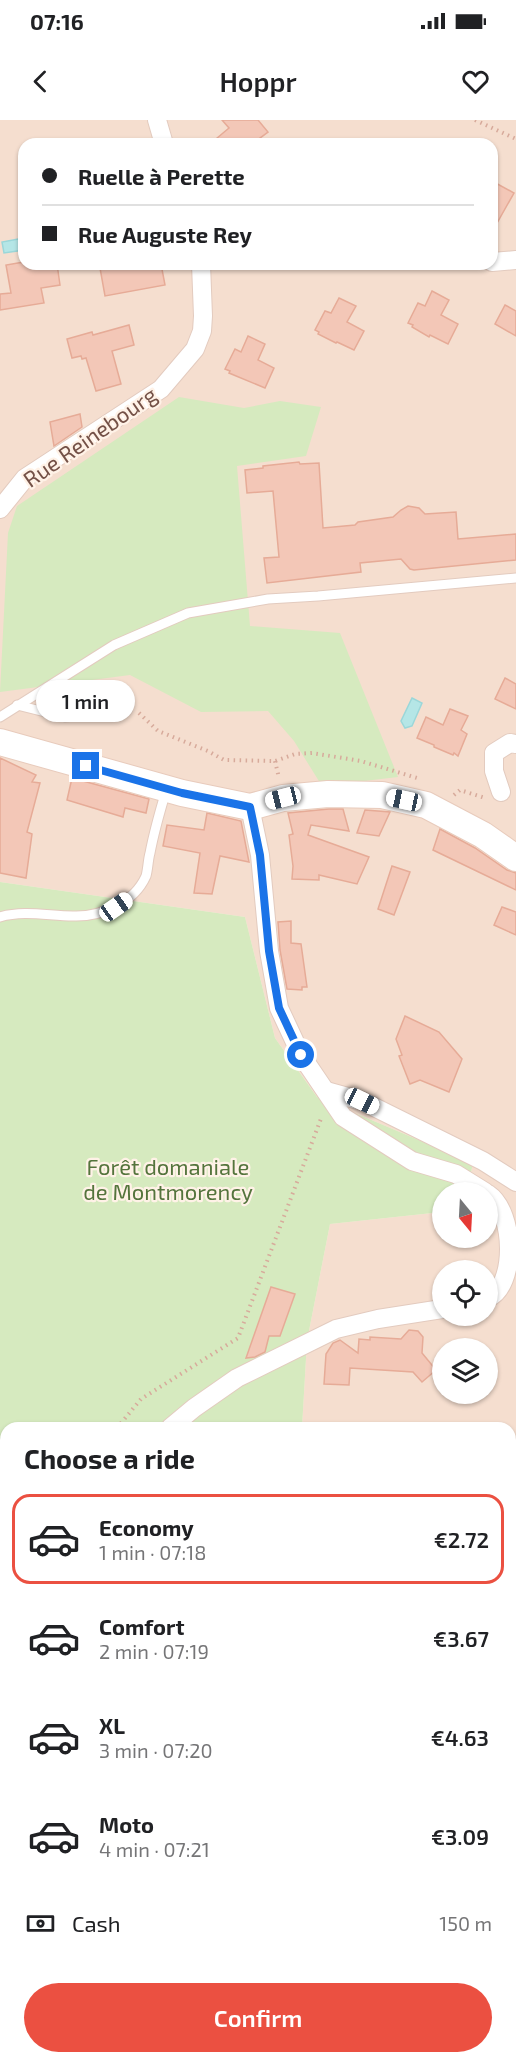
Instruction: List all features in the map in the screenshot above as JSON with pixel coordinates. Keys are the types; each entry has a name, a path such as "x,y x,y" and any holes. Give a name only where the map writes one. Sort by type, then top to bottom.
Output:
{"street":[{"path":"157,120 162,138"},
{"path":"498,262 516,260"},
{"name":"Rue Reinebourg","path":"0,509 25,478 161,389 195,349 202,331 201,270"},
{"path":"0,742 166,788 250,807 283,798 328,794 382,795 426,805 483,835 516,858"},
{"path":"501,792 494,771 494,753 510,743 516,744"},
{"path":"250,807 260,855 269,951 279,1008 301,1055 343,1117 412,1161 456,1174 469,1182"},
{"path":"328,1093 362,1101 483,1161 516,1182"},
{"path":"498,1202 506,1212 513,1234 514,1262 510,1278 498,1296"},
{"path":"177,1422 237,1378 336,1329 378,1319 432,1311"}],"lane":[{"path":"0,717 114,645 188,613 268,598 318,596 516,578"},
{"path":"17,705 65,717 127,710"},
{"path":"0,916 34,913 75,916 97,914 116,907 130,897 146,875 166,788"}],"path":[{"path":"475,120 516,139"},
{"path":"127,710 141,714 158,731 208,751 224,760 275,761 295,754 312,753"},
{"path":"275,761 279,779"},
{"path":"453,795 460,789 480,796"},
{"path":"122,1422 141,1399 238,1338 328,1093"}],"shaded area":[{"path":"0,120 516,120 516,1422 302,1422 307,1341 330,1224 432,1213 432,1248 498,1248 498,1182 469,1182 473,1163 317,1097 275,1038 245,917 0,882"}],"green space":[{"path":"179,397 244,408 280,401 321,407 306,456 237,466 250,626 340,633 398,777 322,786 294,741 268,711 201,712 130,675 0,692 8,533 17,506"},
{"name":"Forêt domaniale de Montmorency","path":"0,882 245,917 275,1038 317,1097 473,1163 469,1182 432,1182 432,1213 330,1224 307,1341 302,1422 0,1422"}],"water":[{"path":"18,239 18,251 4,253 2,242"},
{"path":"412,698 422,703 412,726 405,728 401,721"}],"building":[{"path":"222,120 258,120 268,132 260,138 217,138 229,128"},
{"path":"498,184 514,193 498,221"},
{"path":"18,263 18,270 58,270 60,285 41,288 44,303 0,310 0,294 11,293 6,265"},
{"path":"100,270 162,270 165,285 105,296"},
{"path":"432,291 449,300 441,315 458,324 448,344 430,335 429,337 408,323 418,303 425,306"},
{"path":"339,298 356,306 347,322 364,331 354,350 318,334 319,332 315,330 325,311 331,313"},
{"path":"505,305 516,311 516,336 495,324"},
{"path":"129,325 134,345 112,351 121,384 96,391 86,358 82,359 81,356 72,358 67,339 92,332 93,335"},
{"path":"248,336 265,344 258,360 274,368 265,388 229,373 230,371 225,369 235,349 241,352"},
{"path":"80,414 82,427 54,446 50,422"},
{"path":"299,462 300,464 319,463 323,528 355,525 358,522 393,517 408,506 419,508 425,514 456,512 458,539 516,534 516,560 414,570 410,569 401,559 360,563 361,572 267,583 264,558 279,557 273,491 247,493 245,470"},
{"path":"505,678 516,684 516,709 495,699"},
{"path":"450,709 468,716 461,730 467,734 458,756 417,738 426,717 443,725"},
{"path":"0,758 36,775 32,782 40,783 27,832 32,834 26,878 0,873"},
{"path":"72,778 149,799 146,813 125,808 123,817 67,800"},
{"path":"343,809 349,831 311,825 308,835 369,857 357,884 319,875 319,880 292,879 293,866 289,835 293,834 288,813"},
{"path":"365,810 390,812 379,836 357,833"},
{"path":"207,813 241,821 249,862 220,856 212,894 194,893 200,853 163,846 167,825 204,830"},
{"path":"440,829 475,848 507,870 516,873 516,890 433,850"},
{"path":"392,866 410,872 394,915 378,909"},
{"path":"502,907 516,912 516,935 494,925"},
{"path":"291,921 291,943 301,944 307,987 302,987 302,990 287,989 280,950 278,922"},
{"path":"405,1016 439,1032 462,1059 449,1092 420,1080 410,1084 399,1056 402,1055 396,1039"},
{"path":"271,1287 295,1294 280,1336 269,1336 265,1352 246,1358"},
{"path":"409,1330 418,1331 423,1337 422,1353 432,1365 432,1373 422,1382 413,1372 350,1368 349,1385 324,1384 326,1354 333,1343 340,1340 358,1353 359,1339 370,1340 370,1337 401,1339"}],"route":[{"path":"86,766 182,793 250,807 260,855 269,951 279,1008 301,1055"}]}
